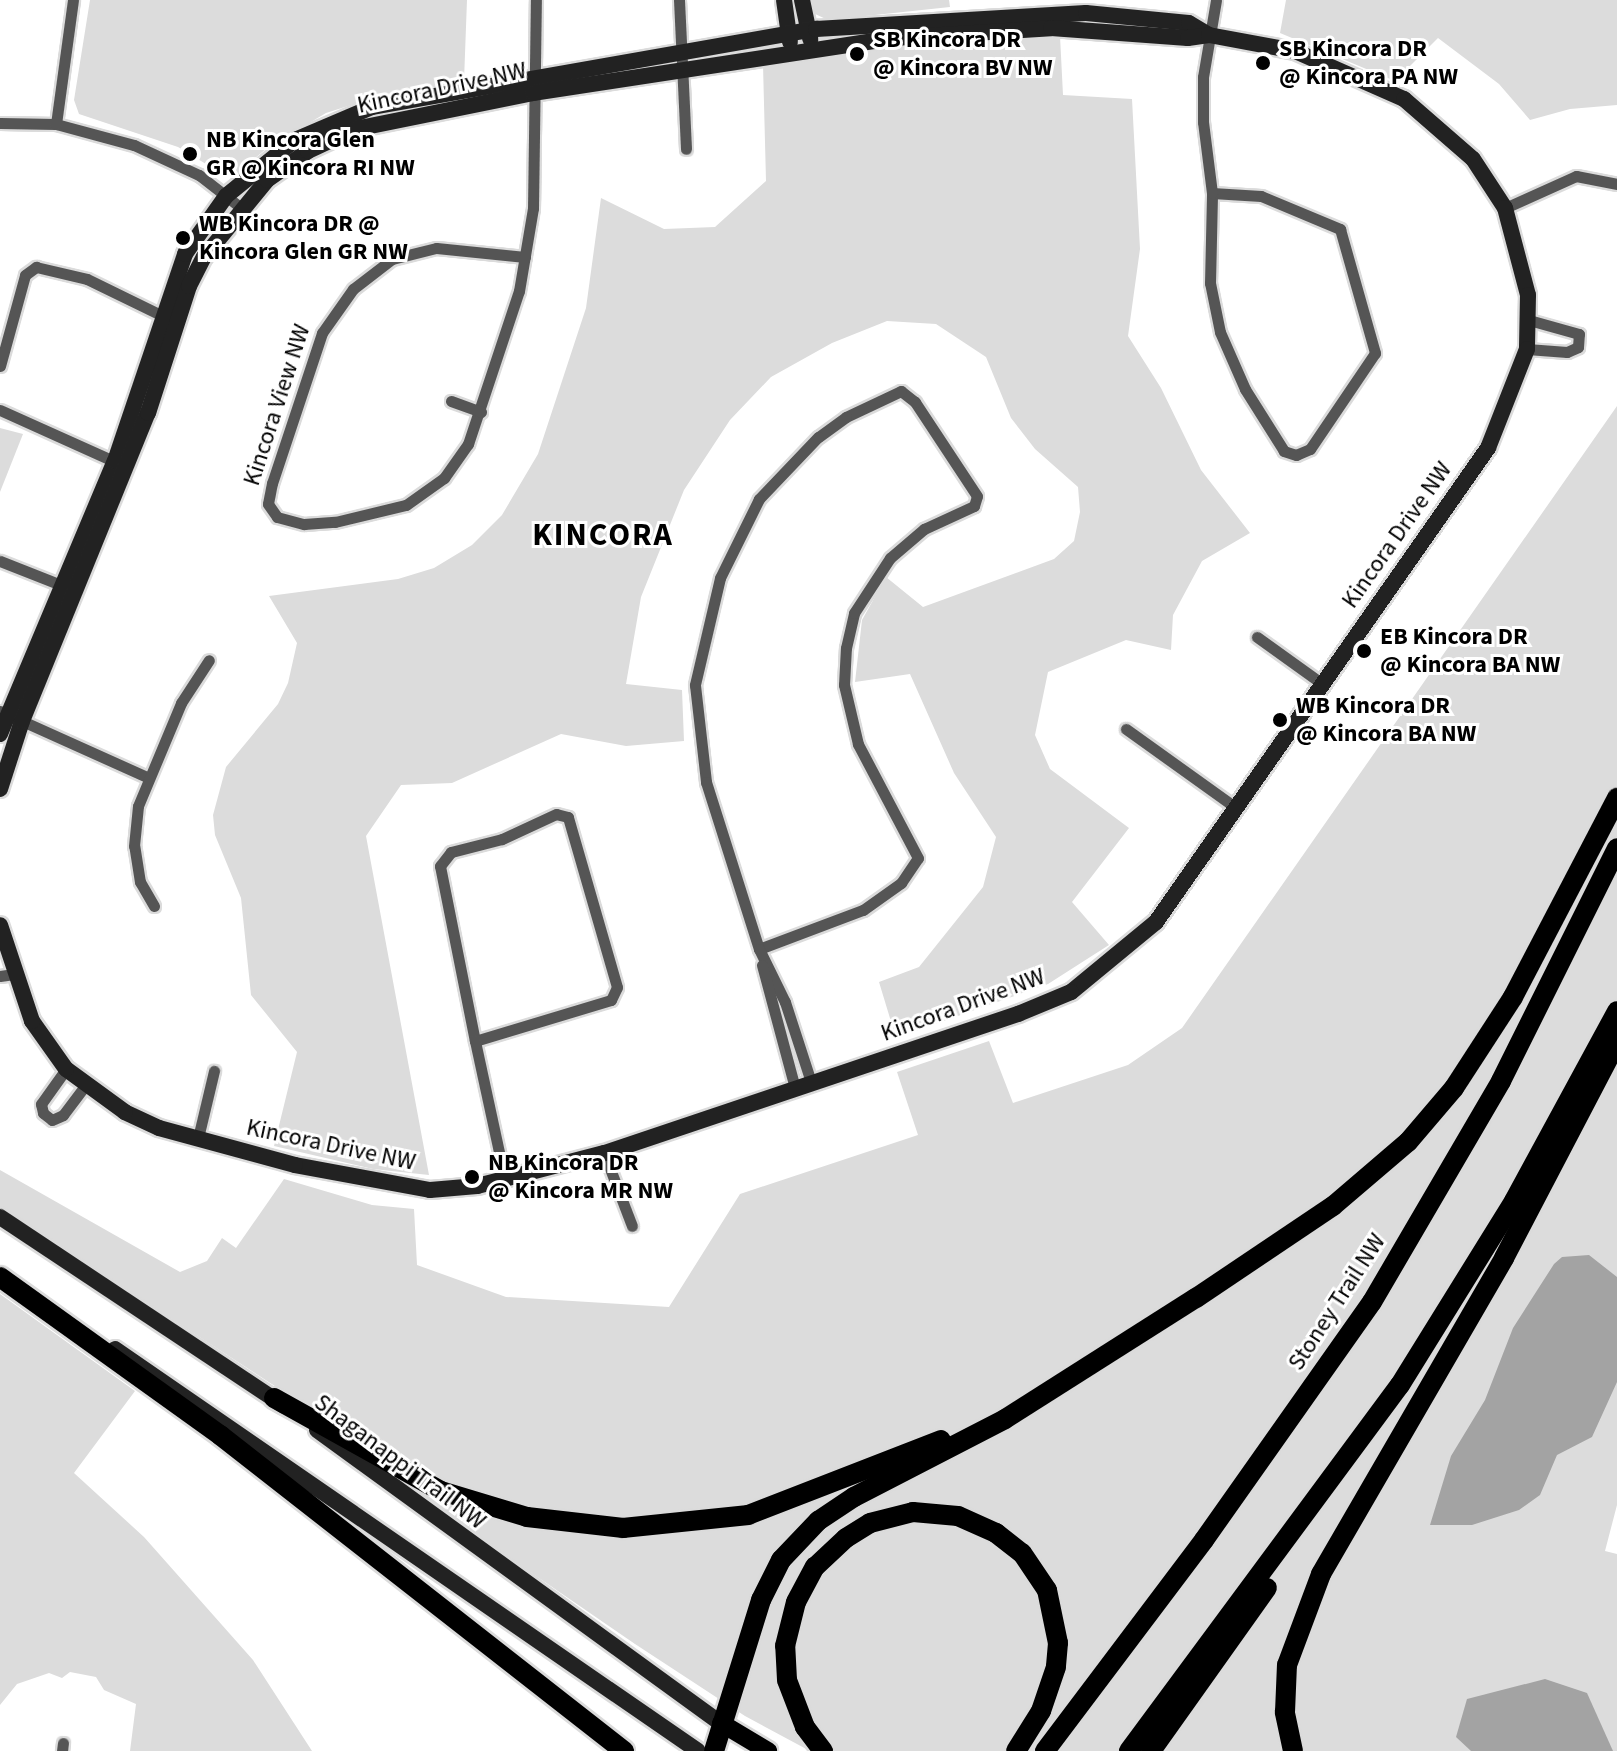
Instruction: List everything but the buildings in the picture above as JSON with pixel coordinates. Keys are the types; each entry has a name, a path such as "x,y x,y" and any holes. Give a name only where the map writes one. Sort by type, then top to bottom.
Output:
{"highway":[{"path":"714,1751 761,1600 781,1560 805,1532 854,1497 1005,1419 1283,1242 1408,1142 1454,1088 1507,1008 1617,798"},
{"name":"Stoney Trail NW","path":"1045,1751 1204,1540 1372,1302 1501,1081 1617,848"},
{"path":"1151,1751 1294,1550 1400,1385 1514,1201 1617,1011"},
{"path":"1293,1751 1285,1712 1287,1665 1321,1574 1504,1258 1617,1042"},
{"path":"0,1276 220,1435 624,1751"},
{"path":"274,1398 401,1472 489,1507 573,1524 672,1527 784,1505 952,1435 1108,1355"},
{"path":"1129,1751 1400,1385"},
{"path":"823,1751 805,1727 787,1680 785,1646 796,1602 815,1567 839,1543 870,1523 913,1512 958,1516 996,1533 1022,1553 1047,1590 1058,1643 1056,1667 1041,1711 1016,1751"}],"main road":[{"name":"Shaganappi Trail NW","path":"721,1723 768,1751"}],"street":[{"path":"56,124 73,0"},
{"name":"Kincora View NW","path":"525,257 436,248 392,259 353,289 322,333 268,504 283,520 304,524 335,522 406,505 452,469 481,412 525,257 533,208 536,0"},
{"path":"679,0 685,54 679,74 686,149"},
{"path":"784,0 791,52"},
{"path":"802,0 811,48"},
{"path":"1212,193 1261,196 1340,229 1375,353 1310,449 1296,455 1284,451 1245,389 1220,332 1210,283 1212,193 1203,122 1209,35 1216,0"},
{"name":"Kincora Drive NW","path":"168,319 204,257 240,207 286,165 355,129 534,85 809,30 1086,13 1189,23 1209,35"},
{"name":"Kincora Drive NW","path":"0,734 70,588 121,464 168,319 185,254 226,196 274,153 348,114 534,85 679,74 811,48 1051,28 1188,38 1209,35 1271,45 1330,63 1404,99 1473,159 1505,208 1520,257 1529,320 1527,349 1488,448 1156,922 1071,992 1018,1014 604,1153 505,1180 430,1190 380,1184 159,1128 85,1086 66,1069 32,1021 7,975 0,925"},
{"path":"0,123 56,124 164,157 240,207"},
{"path":"1505,208 1576,176 1617,184"},
{"path":"0,366 25,275 36,267 87,279 168,319"},
{"path":"1527,349 1567,352 1578,347 1579,334 1529,320"},
{"path":"759,949 863,910 901,883 918,858 858,744 844,685 846,648 854,613 890,558 924,529 974,506 977,496 915,402 901,391 827,430 772,483 729,556 707,624 695,685 696,730 706,782 759,949 785,1002 803,1085"},
{"path":"451,401 481,412"},
{"path":"0,410 121,464"},
{"path":"0,561 70,588"},
{"path":"1257,637 1321,683"},
{"path":"154,906 140,882 134,846 147,777 181,703 209,660"},
{"path":"10,715 147,777"},
{"name":"Kincora Drive NW","path":"0,789 10,715"},
{"path":"1126,729 1235,807"},
{"path":"475,1041 611,1000 617,987 568,817 556,814 502,839 451,852 440,866 475,1041 505,1180"},
{"path":"66,1069 41,1104 43,1113 52,1120 63,1115 85,1086"},
{"path":"198,1138 214,1071"},
{"path":"604,1153 632,1226"},
{"name":"Shaganappi Trail NW","path":"0,1217 274,1398 721,1723"},
{"path":"0,1276 191,1398 698,1751"}],"shaded area":[{"path":"90,0 467,0 464,81 386,94 326,113 267,148 234,176 224,175 178,147 79,114 74,100"},
{"path":"808,0 949,0 950,7 828,20 813,13"},
{"path":"1286,0 1617,0 1617,105 1570,109 1530,120 1499,84 1438,38 1395,81 1280,33"},
{"path":"977,36 1060,36 1063,95 1132,99 1140,249 1128,336 1161,388 1201,470 1250,533 1202,561 1173,615 1171,650 1126,640 1048,672 1035,735 1050,769 1129,828 1072,902 1109,945 1048,984 896,1038 879,982 919,967 983,887 996,837 954,773 910,674 855,682 862,620 886,577 923,607 1054,559 1074,541 1080,512 1078,487 1035,449 1011,418 986,357 936,324 887,321 832,343 771,377 730,420 684,490 641,597 626,684 682,690 684,741 626,746 561,734 452,783 401,785 366,836 429,1175 373,1169 274,1146 297,1052 251,995 241,898 215,835 213,815 226,767 278,704 288,683 297,643 269,596 398,579 434,568 472,545 502,515 538,454 586,308 601,198 664,229 715,227 766,181 763,65"},
{"path":"1617,406 1617,1505 1605,1551 1617,1554 1617,1751 810,1751 745,1716 635,1644 498,1550 287,1394 0,1207 0,1170 180,1272 207,1261 222,1238 236,1248 284,1179 372,1205 414,1209 417,1265 506,1297 669,1307 740,1194 918,1135 897,1072 989,1041 1013,1103 1128,1065 1182,1028"},
{"path":"0,428 23,434 0,492"},
{"path":"1589,1255 1617,1277 1617,1382 1592,1437 1557,1455 1540,1495 1519,1510 1472,1525 1430,1525 1451,1456 1485,1400 1513,1328 1554,1264 1562,1257"},
{"path":"0,1294 135,1391 74,1473 144,1537 253,1660 312,1751 130,1751 136,1704 104,1690 96,1677 70,1672 62,1678 49,1673 17,1684 0,1705"},
{"path":"1545,1679 1587,1693 1613,1751 1471,1751 1456,1737 1467,1699"}],"place":[{"name":"SB Kincora DR @ Kincora BV NW","path":"857,54"},
{"name":"SB Kincora DR @ Kincora PA NW","path":"1263,63"},
{"name":"NB Kincora Glen GR @ Kincora RI NW","path":"190,154"},
{"name":"WB Kincora DR @ Kincora Glen GR NW","path":"183,238"},
{"name":"EB Kincora DR @ Kincora BA NW","path":"1364,651"},
{"name":"WB Kincora DR @ Kincora BA NW","path":"1280,720"},
{"name":"NB Kincora DR @ Kincora MR NW","path":"472,1177"}],"district":[{"name":"KINCORA","path":"603,535"}]}
